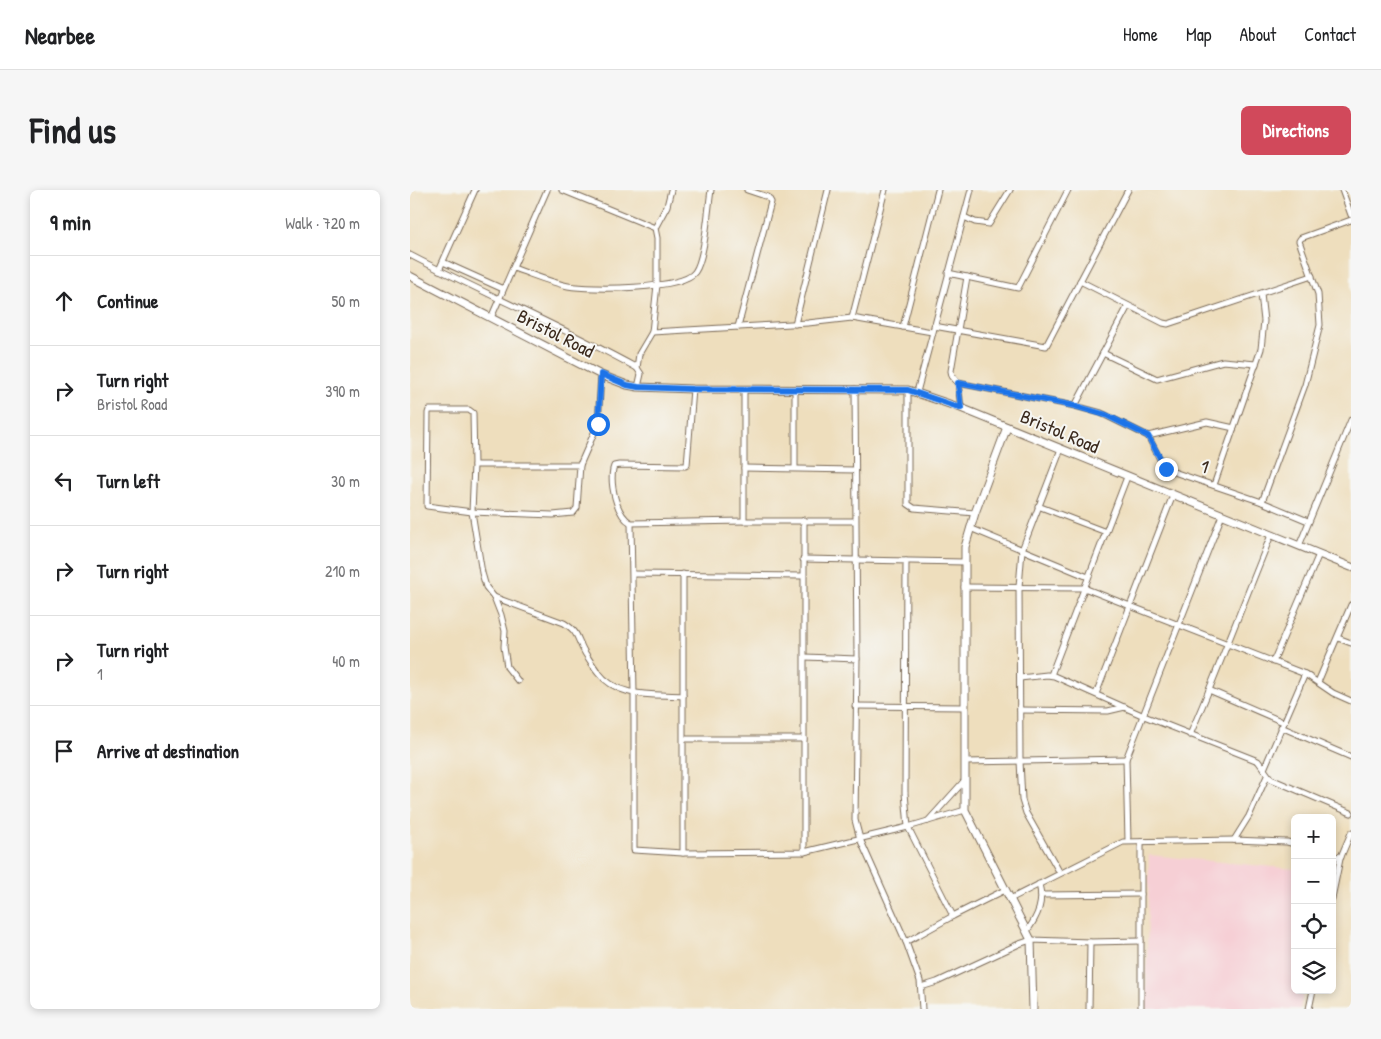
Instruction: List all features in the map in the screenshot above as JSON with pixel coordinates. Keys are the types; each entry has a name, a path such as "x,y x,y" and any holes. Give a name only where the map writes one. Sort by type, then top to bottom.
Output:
{"street":[{"path":"440,270 475,190"},
{"path":"491,318 547,190"},
{"path":"562,190 656,228"},
{"path":"636,368 639,354 652,332 657,285 656,228 667,206 671,190"},
{"path":"513,268 559,284 586,288 657,285 691,276 696,271 701,257 711,190"},
{"path":"738,327 771,202 768,197 747,190"},
{"path":"795,324 828,190"},
{"path":"852,318 885,190"},
{"path":"903,327 938,190"},
{"path":"917,392 971,190"},
{"path":"964,217 975,222 989,224 1010,190"},
{"path":"948,273 1018,288 1068,190"},
{"path":"934,326 1046,346 1128,190"},
{"path":"1342,190 1351,215"},
{"path":"1262,502 1305,385 1320,325 1318,294 1299,240 1351,220"},
{"path":"410,255 572,334 636,368 641,374 638,387"},
{"path":"443,262 503,289"},
{"name":"Bristol Road","path":"410,276 601,374 627,385 693,389 908,390 917,392 961,408 1351,567"},
{"path":"1080,281 1168,324 1312,276"},
{"path":"961,408 958,383 952,376 951,371 967,277"},
{"path":"1214,485 1256,364 1262,341 1264,315 1261,294"},
{"path":"1075,406 1128,306"},
{"path":"652,332 795,324 852,318 932,332"},
{"path":"1103,353 1157,379 1223,361 1256,364"},
{"path":"518,681 507,667 504,647 505,631 501,615 494,597 486,587 482,574 472,512 474,465 473,413 469,410 429,410 428,413 426,504 429,507 472,512 564,515 573,513 577,508 580,465 598,424 601,374"},
{"path":"958,383 1075,406 1106,415 1148,436 1207,422 1234,428"},
{"path":"693,389 688,464 685,466 619,465 614,466 612,469 614,496 619,511 626,520 631,523 744,520 855,521"},
{"path":"744,389 744,520"},
{"path":"794,389 795,468"},
{"path":"855,390 856,824 860,839 906,942 921,987 922,1009"},
{"path":"908,390 908,504 914,508 975,513"},
{"path":"1299,546 1351,420"},
{"path":"1007,427 975,513 965,547 966,810 1031,940 1033,1009"},
{"name":"1","path":"1148,436 1166,469 1262,502 1308,521"},
{"path":"1060,873 1024,808 1022,800 1019,588 1022,550 1061,449"},
{"path":"474,465 580,465"},
{"path":"744,468 855,470"},
{"path":"1051,675 1127,477"},
{"path":"1096,694 1174,495"},
{"path":"1038,506 1106,532"},
{"path":"1128,841 1126,759 1222,515"},
{"path":"804,520 804,852"},
{"path":"631,523 634,694 633,849 636,852 804,852 908,827 966,810"},
{"path":"970,528 1088,578"},
{"path":"1190,734 1271,535"},
{"path":"1273,662 1319,554"},
{"path":"804,560 964,562"},
{"path":"906,561 905,793 908,827 953,916"},
{"path":"633,574 803,576"},
{"path":"683,574 683,853"},
{"path":"964,587 1084,588 1304,674 1334,693 1351,701"},
{"path":"494,597 558,620 573,628 578,634 580,644 598,673 619,690 634,694 684,696"},
{"path":"1318,682 1351,605"},
{"path":"1338,638 1351,643"},
{"path":"805,657 857,659"},
{"path":"1264,769 1304,674"},
{"path":"1020,678 1051,675 1144,716 1258,761 1267,776 1275,781 1351,813"},
{"path":"1209,690 1351,757"},
{"path":"856,706 965,707"},
{"path":"1020,710 1108,711 1125,707"},
{"path":"684,739 804,739"},
{"path":"965,762 1126,759"},
{"path":"1234,840 1249,816 1267,776"},
{"path":"927,821 965,780"},
{"path":"1336,880 1341,857 1351,834"},
{"path":"1010,899 1113,846 1128,841 1234,840 1291,843"},
{"path":"1141,842 1141,1009"},
{"path":"1336,856 1341,857"},
{"path":"1027,931 1038,914 1042,895 1039,884"},
{"path":"906,942 1005,890"},
{"path":"1042,895 1141,894"},
{"path":"921,987 937,982 1031,940 1141,941"},
{"path":"1089,1009 1090,942"},
{"path":"1309,1009 1312,994"}],"shaded area":[{"path":"1149,855 1291,869 1291,994 1303,994 1300,1009 1146,1009"}],"route":[{"path":"598,424 601,374 634,387 908,390 961,408 958,383 1075,406 1106,415 1148,436 1166,469"}]}
